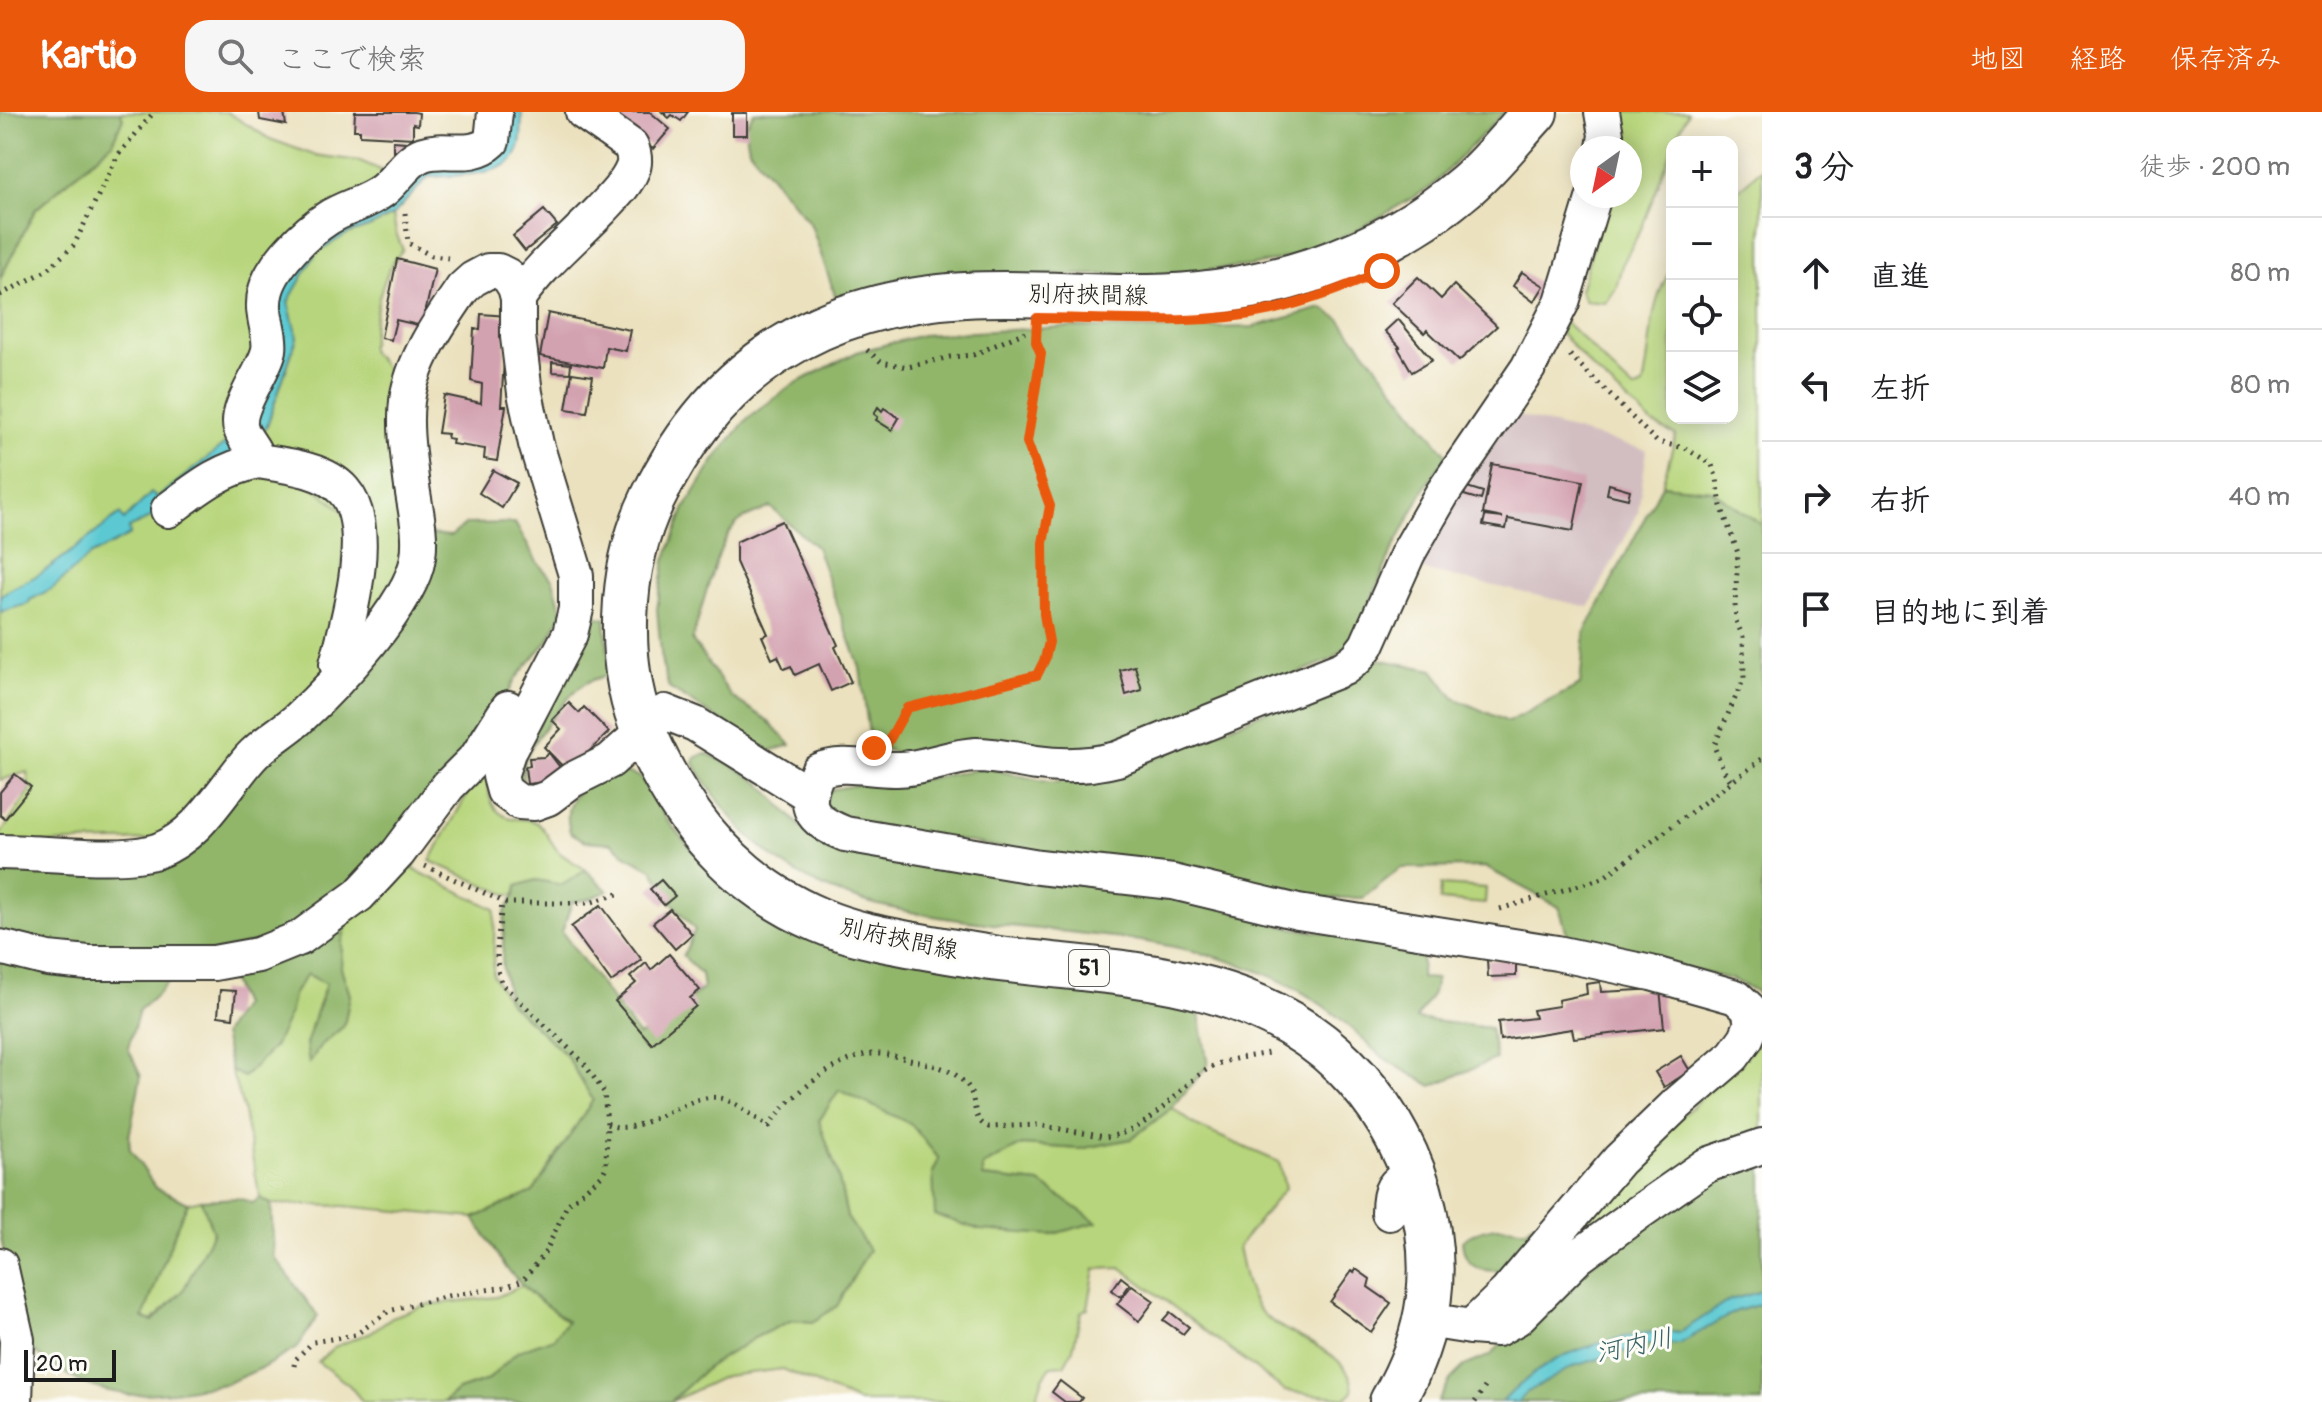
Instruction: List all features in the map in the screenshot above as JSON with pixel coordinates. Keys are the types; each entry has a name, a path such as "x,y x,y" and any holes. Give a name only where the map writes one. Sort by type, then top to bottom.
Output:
{"main road":[{"name":"別府挾間線","path":"1392,1402 1417,1353 1427,1320 1431,1282 1430,1244 1424,1207 1398,1136 1378,1104 1330,1051 1302,1030 1239,998 1164,978 942,950 855,933 812,917 761,889 707,840 678,800 643,731 629,678 599,611 629,568 635,543 654,495 680,446 715,401 763,359 824,325 922,299 960,295 1155,297 1260,284 1319,268 1373,247 1423,218 1470,182 1535,112"}],"street":[{"path":"341,676 337,664 358,570 358,533 353,511 345,491 333,482 251,446 240,413 270,347 262,312 266,288 293,246 329,217 382,191 412,161 423,154 484,148 492,141 495,112"},
{"path":"518,298 533,276 616,195 633,170 631,146 583,112"},
{"path":"1602,112 1606,136"},
{"path":"1471,1327 1507,1292 1619,1160 1733,1056 1752,1024 1749,1009 1736,997 1651,973 1557,953 1298,912 1173,882 1039,867 845,834 825,826 812,814 808,794 818,771 830,766 897,769 927,766 973,755 1001,756 1071,767 1095,765 1344,668 1367,645 1421,530 1528,368 1562,302 1590,208"},
{"path":"0,852 137,856 160,850 203,816 253,755 297,720 341,676 400,601 412,579 420,537 406,429 407,400 416,371 450,307 473,279 488,271 498,271 508,276 518,298 518,337 536,444 576,575 599,611 570,634 556,658 508,752 500,776 504,791 519,802 534,803 548,798 572,780 610,761 665,712 695,724 808,794"},
{"path":"168,510 212,476 231,467 251,446"},
{"path":"0,947 48,959 88,963 214,963 258,955 300,938 359,895 398,853 448,786 477,757 526,675 556,658"},
{"path":"1427,1320 1497,1329 1517,1318 1578,1257 1707,1165 1762,1146"},
{"path":"1389,1213 1389,1195 1393,1185 1413,1171"},
{"path":"0,1265 17,1340 15,1402"}],"path":[{"path":"0,295 46,271 74,245 118,155 154,112"},
{"path":"863,346 881,362 908,367 990,349 1037,322 1036,342 1041,354 1027,442 1050,506 1043,543 1044,614 1049,642 1037,675 907,708 887,744 874,748 863,766"},
{"path":"1547,331 1657,442 1685,448 1712,465 1721,506 1738,553 1735,605 1736,621 1743,637 1744,678 1714,746 1731,781"},
{"path":"1499,909 1603,878 1762,759"},
{"path":"428,852 421,865 502,902 589,903 618,894"},
{"path":"294,1366 295,1360 313,1342 355,1335 389,1311 448,1296 505,1287 523,1280 546,1251 567,1205 602,1175 606,1167 604,1092 583,1062 502,984 497,972 502,902"},
{"path":"607,1124 624,1128 703,1099 719,1098 740,1106 769,1127 786,1103 808,1085 856,1058 880,1054 940,1066 954,1074 972,1092 977,1119 982,1125 1038,1125 1105,1137 1149,1120 1210,1068 1225,1061 1288,1050 1302,1030"},
{"path":"1475,1402 1487,1384"}],"shaded area":[{"path":"1512,414 1647,450 1638,513 1589,607 1418,569 1437,529"}],"green space":[{"path":"0,112 120,112 123,118 112,143 35,210 0,279"},
{"path":"120,112 227,112 270,139 314,155 360,161 392,175 319,219 233,413 289,470 349,508 332,666 190,816 152,840 0,844 0,835 30,791 27,772 0,780 0,279 35,210 112,143 123,118"},
{"path":"754,112 1505,112 1431,187 1352,233 1295,256 1250,266 1161,274 1043,275 837,301 811,225 749,149 745,127"},
{"path":"1618,112 1688,112 1678,136 1666,136 1666,165 1642,227 1622,265 1616,288 1606,303 1585,301 1580,290 1604,208 1642,208 1642,136 1618,136"},
{"path":"1762,168 1762,525 1711,490 1662,485 1676,435 1653,424 1591,367 1561,333 1564,322 1634,390 1643,386 1655,310 1666,278 1666,424 1738,424 1738,190"},
{"path":"393,215 403,250 395,259 384,283 370,351 398,381 409,555 341,660 359,524 257,441 266,428 297,338 288,302 297,283 316,253 325,246"},
{"path":"1322,308 1340,319 1447,455 1426,486 1392,551 1354,640 1333,659 1112,748 1034,749 1001,738 963,741 932,753 896,753 875,745 869,735 860,668 816,547 770,507 741,520 732,529 711,575 692,640 732,697 767,720 791,745 770,751 669,688 662,664 657,609 665,561 685,508 715,459 747,419 792,385 857,352 922,335 1063,327 1253,327"},
{"path":"1662,485 1711,490 1762,525 1762,998 1754,990 1734,980 1569,940 1559,907 1485,867 1401,868 1363,898 1292,898 842,820 829,810 822,795 834,789 861,784 903,783 986,768 1048,782 1083,782 1128,770 1351,675 1378,659 1433,670 1454,698 1508,722 1580,685 1585,632"},
{"path":"515,523 537,562 553,580 562,613 550,638 516,678 490,729 393,847 296,933 191,957 0,939 0,860 142,865 303,727 427,534 451,536 466,524"},
{"path":"586,615 605,618 610,674 579,689 550,720 527,755 521,787 513,782"},
{"path":"501,733 489,779 491,801 507,817 537,823 560,853 586,870 562,885 536,880 517,886 515,895 508,895 430,861"},
{"path":"705,753 760,783 802,828 838,847 1203,902 1286,927 1422,948 1421,978 1436,979 1433,993 1416,1019 1490,1028 1496,1059 1432,1086 1380,1055 1315,1000 1290,985 1250,968 1210,955 1127,939 916,913 863,901 829,889 781,863 743,830 694,764 695,758"},
{"path":"625,772 640,777 667,820 719,881 1111,992 1198,1008 1208,1065 1172,1108 1131,1139 1080,1149 1022,1145 983,1166 983,1177 1040,1183 1097,1222 1050,1235 980,1230 935,1215 933,1173 939,1159 911,1124 839,1090 819,1121 838,1175 847,1217 869,1250 837,1306 813,1322 792,1320 756,1337 709,1366 670,1402 444,1402 458,1390 488,1380 518,1351 554,1338 567,1321 531,1294 507,1269 474,1218 533,1192 593,1100 566,1055 509,1002 502,964 505,912 517,886 536,880 562,885 586,870 608,891 572,902 562,932 639,1036 703,989 701,974 683,956 695,930 675,906 652,869 627,856 612,843 585,841 570,832 569,807 581,789 590,782"},
{"path":"437,825 413,869 495,909 493,975 509,1002 566,1055 593,1100 533,1192 474,1218 343,1206 271,1204 260,1198 243,1108 231,1071 244,1076 289,1015 293,995 307,973 326,984 310,1032 309,1062 320,1046 344,1026 350,995 341,968 342,942 351,907"},
{"path":"1441,885 1486,888 1485,904 1440,900"},
{"path":"351,907 342,942 341,968 350,995 344,1026 320,1046 309,1064 306,1044 326,984 307,974 293,995 289,1015 274,1047 244,1077 231,1071 223,1034 242,1005 232,982 209,969"},
{"path":"0,955 175,971 159,993 139,1010 128,1048 141,1076 129,1137 130,1149 156,1188 188,1203 143,1318 153,1321 183,1291 213,1232 201,1200 239,1198 253,1203 260,1198 271,1204 274,1256 318,1316 297,1348 225,1384 129,1395 80,1382 29,1347 15,1315 0,1232"},
{"path":"1762,1038 1762,1137 1537,1273 1609,1188"},
{"path":"839,1089 911,1124 939,1159 933,1173 1096,1222 1040,1183 983,1177 983,1166 1022,1145 1080,1149 1131,1139 1172,1108 1198,1127 1279,1162 1285,1188 1238,1247 1248,1290 1261,1312 1272,1321 1342,1364 1350,1376 1353,1391 1346,1398 1285,1391 1122,1268 1095,1269 1088,1308 1081,1312 1073,1349 1064,1365 1051,1366 1043,1378 1035,1402 858,1402 783,1369 725,1376 670,1402 709,1366 756,1337 792,1320 813,1322 847,1217 838,1175 819,1121"},
{"path":"1762,1157 1762,1402 1438,1402 1450,1380 1464,1366 1491,1355 1544,1300 1708,1177"},
{"path":"201,1200 213,1232 183,1291 152,1321 143,1318 180,1219 188,1203"},
{"path":"1543,1222 1549,1226 1511,1271 1485,1270 1472,1265 1467,1259 1462,1241 1477,1232 1500,1227 1525,1230 1534,1223"},
{"path":"522,1285 567,1321 554,1338 518,1351 488,1380 458,1390 444,1402 363,1402 349,1385 318,1362 334,1347 371,1332 392,1317 426,1305 497,1297"}],"water":[{"path":"502,112 522,112 520,145 510,162 476,174 428,177 393,215 347,234 316,253 288,302 297,337 266,428 257,441 164,511 129,528 130,535 89,556 53,588 28,604 0,612 0,596 39,575 120,514 124,520 151,493 157,498 230,440 283,268 412,168 472,155"},
{"name":"河内川","path":"1762,1288 1762,1304 1737,1311 1679,1344 1647,1345 1574,1366 1526,1393 1518,1402 1502,1402 1533,1375 1568,1354 1639,1334 1679,1333 1730,1300 1759,1292"}],"building":[{"path":"259,112 284,112 286,125 260,120"},
{"path":"355,112 419,113 418,125 413,124 413,138 360,135 360,130 354,130"},
{"path":"605,112 650,112 670,129 653,149"},
{"path":"662,112 688,112 681,121 672,115 669,118"},
{"path":"732,113 747,113 747,135 732,135"},
{"path":"393,141 406,142 406,152 393,152"},
{"path":"544,210 557,225 525,251 513,236"},
{"path":"397,259 435,269 422,326 396,320 391,340 381,338"},
{"path":"1522,272 1544,286 1534,302 1513,286"},
{"path":"1418,277 1441,299 1454,285 1497,326 1459,361 1427,330 1424,333 1392,303"},
{"path":"548,313 630,330 626,351 606,347 603,368 540,356"},
{"path":"481,314 507,316 501,406 506,406 497,461 484,459 485,449 452,444 453,439 447,438 448,434 438,433 444,395 481,403 482,384 471,381 474,329 480,330"},
{"path":"1398,319 1432,360 1412,372 1400,347 1385,331"},
{"path":"552,362 571,364 570,373 552,372"},
{"path":"572,373 593,376 587,412 566,409"},
{"path":"878,407 899,418 892,430 876,420 878,417 874,414"},
{"path":"1492,464 1583,481 1573,531 1508,519 1506,529 1483,525 1485,516 1503,518 1483,514"},
{"path":"493,470 517,483 502,508 479,493"},
{"path":"1609,484 1630,490 1628,499 1607,494"},
{"path":"1467,487 1483,492 1481,500 1464,495"},
{"path":"782,521 838,645 835,647 851,682 831,691 819,664 795,675 791,666 784,669 778,656 772,659 762,636 768,634 736,562 736,542"},
{"path":"1135,666 1142,690 1126,695 1120,670"},
{"path":"569,703 579,713 584,707 609,732 568,772 544,747 561,729 552,720"},
{"path":"549,753 562,770 546,782 527,784 525,767 530,766 529,758 544,757"},
{"path":"15,774 31,787 5,819 0,815 0,792"},
{"path":"661,880 675,896 664,905 650,889"},
{"path":"601,905 642,960 611,982 571,927"},
{"path":"670,909 692,934 675,949 653,923"},
{"path":"669,954 700,990 690,998 696,1006 652,1044 615,1001 636,983 630,977 646,963 651,970"},
{"path":"1516,959 1516,976 1488,977 1487,960"},
{"path":"1600,982 1601,992 1660,989 1664,1028 1574,1038 1572,1029 1500,1040 1498,1022 1535,1018 1533,1010 1559,1006 1558,1000 1587,994 1586,984"},
{"path":"220,990 236,991 233,1018 218,1016"},
{"path":"1681,1056 1690,1071 1664,1087 1655,1072"},
{"path":"1356,1269 1370,1279 1368,1287 1391,1303 1371,1332 1330,1302"},
{"path":"1121,1277 1130,1284 1121,1297 1112,1290"},
{"path":"1132,1285 1154,1301 1139,1321 1117,1304"},
{"path":"1170,1312 1189,1327 1183,1334 1163,1320"},
{"path":"1060,1381 1082,1398 1079,1402 1065,1402 1052,1392"}],"route":[{"path":"874,748 887,744 907,708 1037,675 1041,670 1049,642 1044,614 1043,543 1050,506 1027,442 1041,354 1036,342 1037,318 1164,321 1268,311 1305,302 1382,271"}]}
